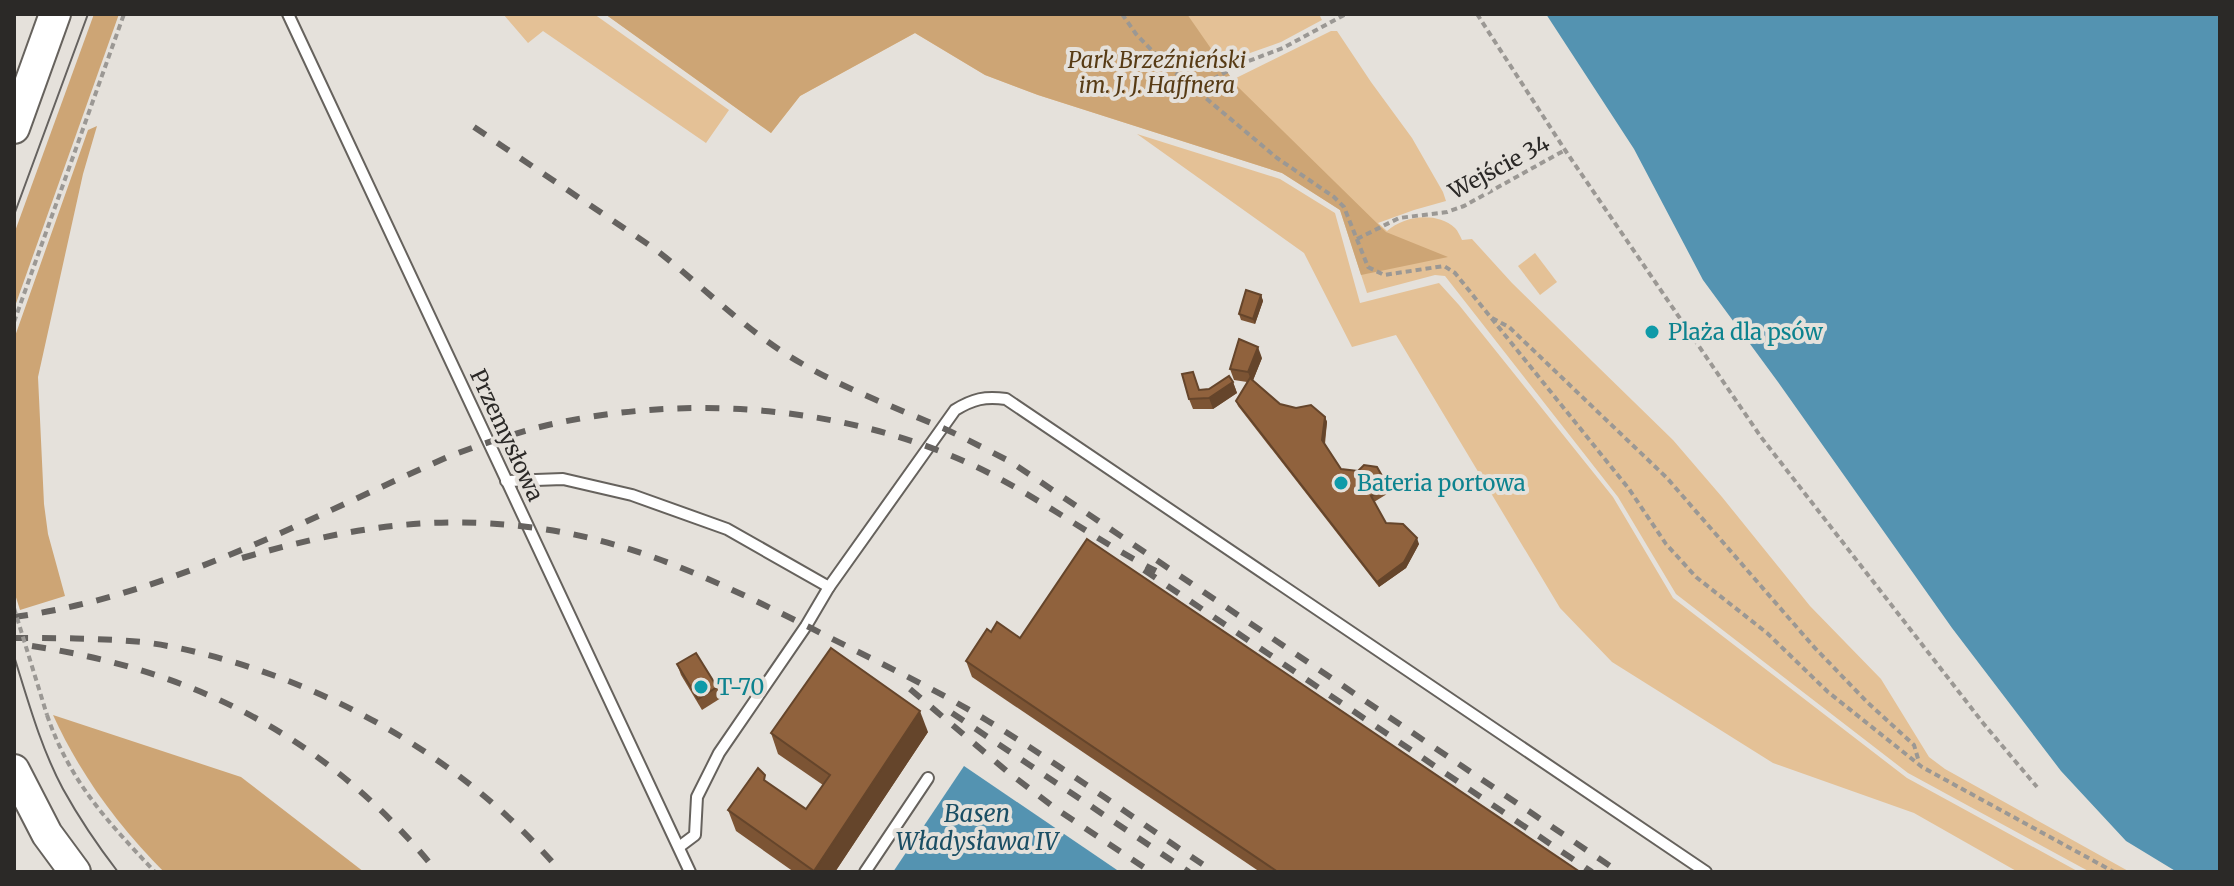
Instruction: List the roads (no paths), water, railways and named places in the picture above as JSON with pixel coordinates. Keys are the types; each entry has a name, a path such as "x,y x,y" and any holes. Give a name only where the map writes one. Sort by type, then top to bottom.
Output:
{"street":[{"path":"14,128 55,14"},
{"path":"14,770 47,834 75,872"}],"lane":[{"name":"Przemysłowa","path":"288,14 690,872"},
{"path":"679,847 695,835 697,797 719,753 829,587 955,410 970,401 986,397 1006,399 1706,872"},
{"path":"506,481 563,479 632,495 727,529 829,587"},
{"path":"865,872 928,778"}],"water":[{"path":"1546,14 2220,14 2220,872 2177,872 2126,841 2061,771 1952,628 1703,280 1634,149"},
{"name":"Basen Władysława IV","path":"964,766 1120,872 893,872"}],"tram line":[{"path":"14,215 88,14"},
{"path":"14,656 55,773 82,821 118,872"}],"railway":[{"path":"474,127 655,249 737,318 789,356 846,387 945,429 1011,462 1619,872"},
{"path":"14,617 71,607 183,573 291,529 450,456 499,439 600,415 653,410 760,410 814,417 917,443 991,474 1156,571"},
{"path":"242,558 348,532 454,522 490,523 566,533 639,552 742,594 967,708 1214,872"},
{"path":"1144,570 1592,872"},
{"path":"14,638 142,642 194,651 278,677 318,694 358,712 432,756 500,810 561,872"},
{"path":"32,646 93,657 150,673 205,694 257,719 306,749 352,785 396,825 437,872"},
{"path":"910,689 1055,808 1151,872"},
{"path":"952,713 1189,872"}],"place":[{"name":"Plaża dla psów","path":"1652,332"},
{"name":"Bateria portowa","path":"1341,483"},
{"name":"T-70","path":"701,687"}],"park label":[{"name":"Park Brzeźnieński im. J. J. Haffnera","path":"1157,72"}]}
